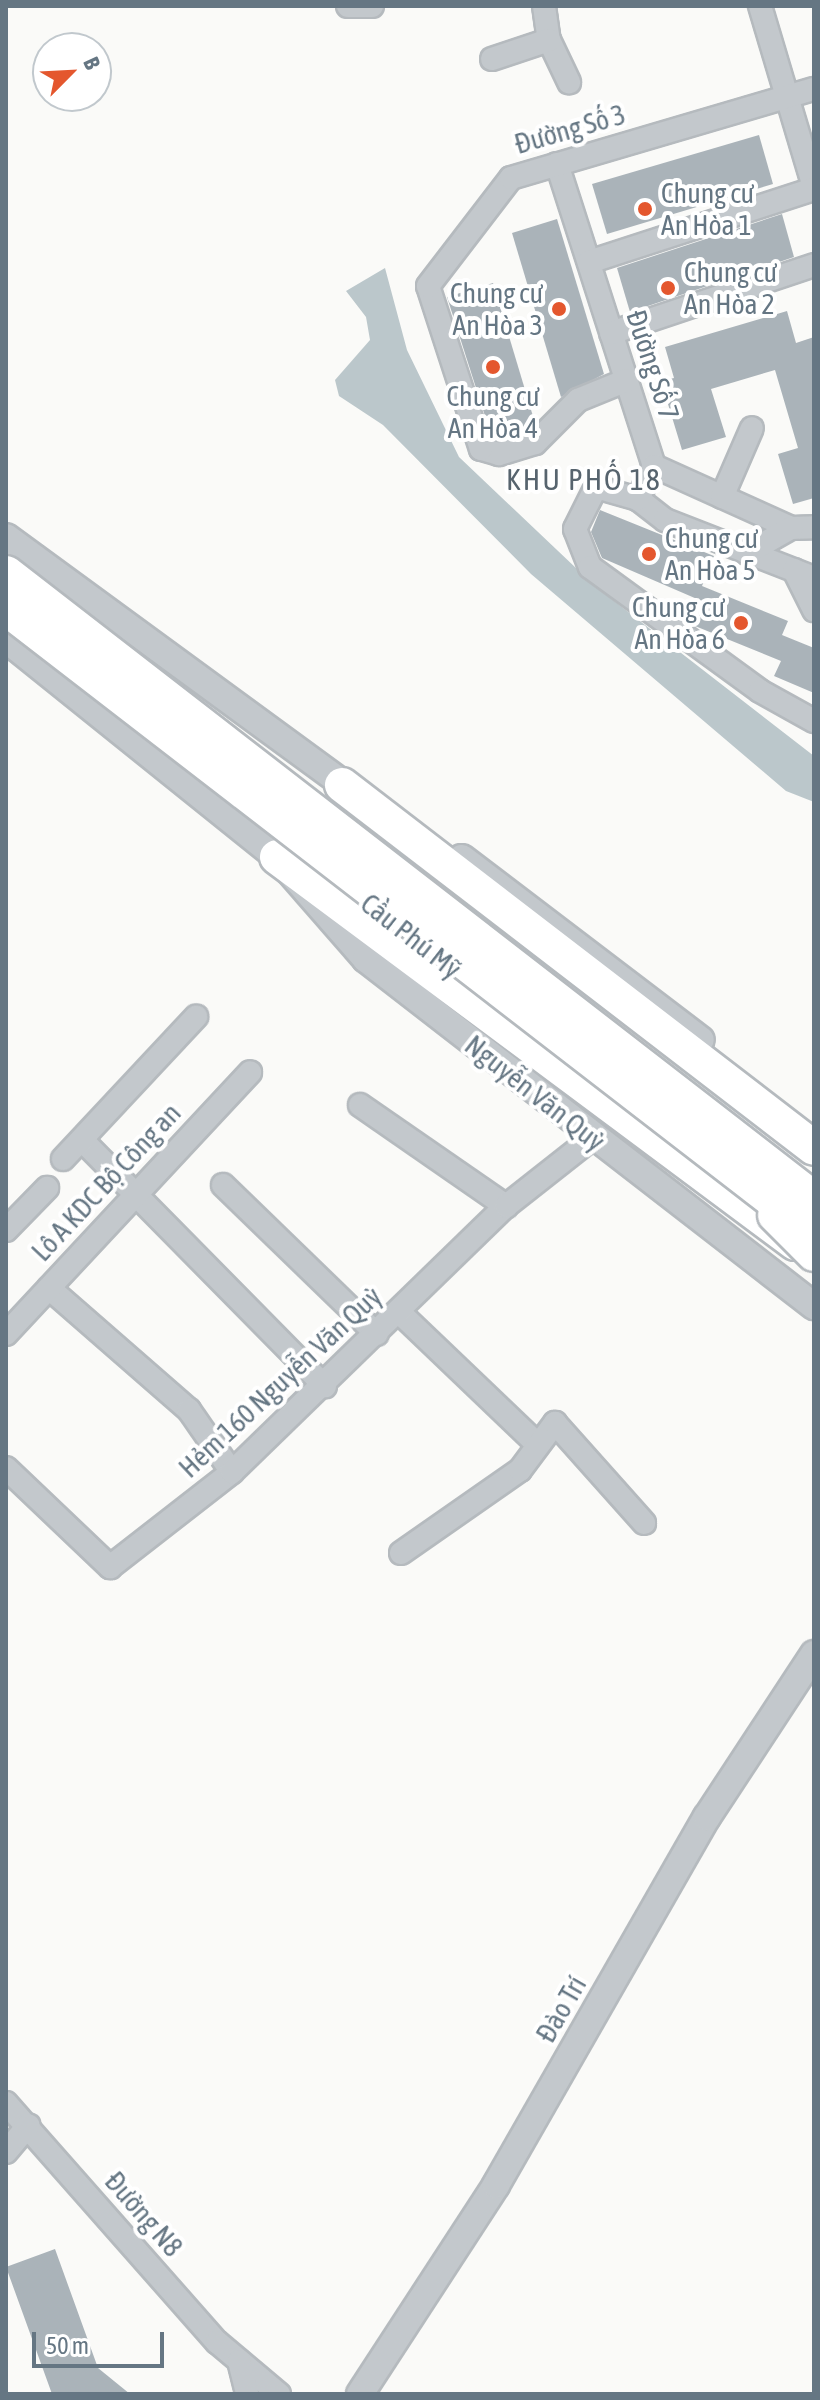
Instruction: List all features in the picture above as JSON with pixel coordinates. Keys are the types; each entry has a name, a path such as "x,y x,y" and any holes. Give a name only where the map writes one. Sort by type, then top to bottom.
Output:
{"highway":[{"name":"Cầu Phú Mỹ","path":"6,574 814,1200"},
{"name":"Cầu Phú Mỹ","path":"6,607 814,1231"}],"main road":[{"name":"Cầu Phú Mỹ","path":"6,564 814,1188"},
{"name":"Cầu Phú Mỹ","path":"6,620 756,1200 814,1256"},
{"path":"342,785 425,852 814,1148"},
{"name":"Nguyễn Văn Quỳ","path":"277,857 367,921"},
{"name":"Cầu Phú Mỹ","path":"367,921 814,1256"}],"street":[{"path":"348,8 372,6"},
{"path":"544,6 549,40 569,82"},
{"path":"589,262 814,188 760,6"},
{"path":"492,59 549,40"},
{"name":"Đường Số 3","path":"627,380 578,400 535,443 499,454 481,449 428,286 511,178 814,89"},
{"name":"Đường Số 7","path":"557,164 654,466"},
{"path":"611,333 814,265"},
{"path":"722,497 752,428"},
{"path":"638,499 654,466 791,528 814,527"},
{"path":"803,574 665,520 638,499 596,487 575,529 590,567 760,691 814,721"},
{"path":"747,553 791,528"},
{"path":"791,528 814,610"},
{"path":"6,537 342,785 493,879 814,1129"},
{"path":"88,703 137,636"},
{"name":"Nguyễn Văn Quỳ","path":"6,639 277,857 366,959 591,1139 814,1306"},
{"path":"63,1159 196,1017"},
{"name":"Lô A KDC Bộ Công an","path":"6,1334 250,1072"},
{"path":"360,1105 506,1206"},
{"name":"Hẻm 160 Nguyễn Văn Quỳ","path":"6,1468 110,1567 232,1472 325,1386 506,1206 591,1139"},
{"path":"82,1140 325,1386"},
{"path":"223,1185 377,1334"},
{"path":"6,1230 47,1188"},
{"path":"49,1288 189,1410 232,1472"},
{"path":"400,1313 536,1443"},
{"path":"401,1553 520,1470 536,1443 555,1423 644,1523"},
{"name":"Đào Trí","path":"360,2394 496,2185 707,1817 814,1654"},
{"name":"Đường N8","path":"6,2103 239,2361 279,2394"},
{"path":"6,2152 29,2125"},
{"name":"Đường N8","path":"239,2361 247,2394"}],"shaded area":[{"path":"385,268 407,350 459,457 596,587 814,756 814,802 786,791 531,574 383,425 339,396 335,380 370,340 366,317 346,291"}],"building":[{"name":"Chung cư An Hòa 1","path":"759,135 773,184 607,234 592,184"},
{"name":"Chung cư An Hòa 2","path":"782,214 794,257 630,312 617,268"},
{"name":"Chung cư An Hòa 3","path":"557,219 604,374 561,397 512,233"},
{"name":"Chung cư An Hòa 4","path":"493,283 535,423 499,439 492,438 447,297"},
{"path":"787,311 796,343 814,337 814,498 793,504 778,454 798,448 775,370 711,389 726,437 682,450 661,381 674,378 665,347"},
{"path":"600,510 714,556 702,586 788,621 782,635 814,648 814,693 774,676 781,661 695,626 704,602 602,558 591,532"},
{"path":"55,2249 98,2368 130,2394 52,2394 6,2267"}],"place":[{"name":"Chung cư An Hòa 1","path":"645,209"},
{"name":"Chung cư An Hòa 2","path":"668,288"},
{"name":"Chung cư An Hòa 3","path":"559,309"},
{"name":"Chung cư An Hòa 4","path":"493,367"},
{"name":"Chung cư An Hòa 5","path":"649,554"},
{"name":"Chung cư An Hòa 6","path":"741,623"}],"district":[{"name":"KHU PHỐ 18","path":"584,479"}]}
